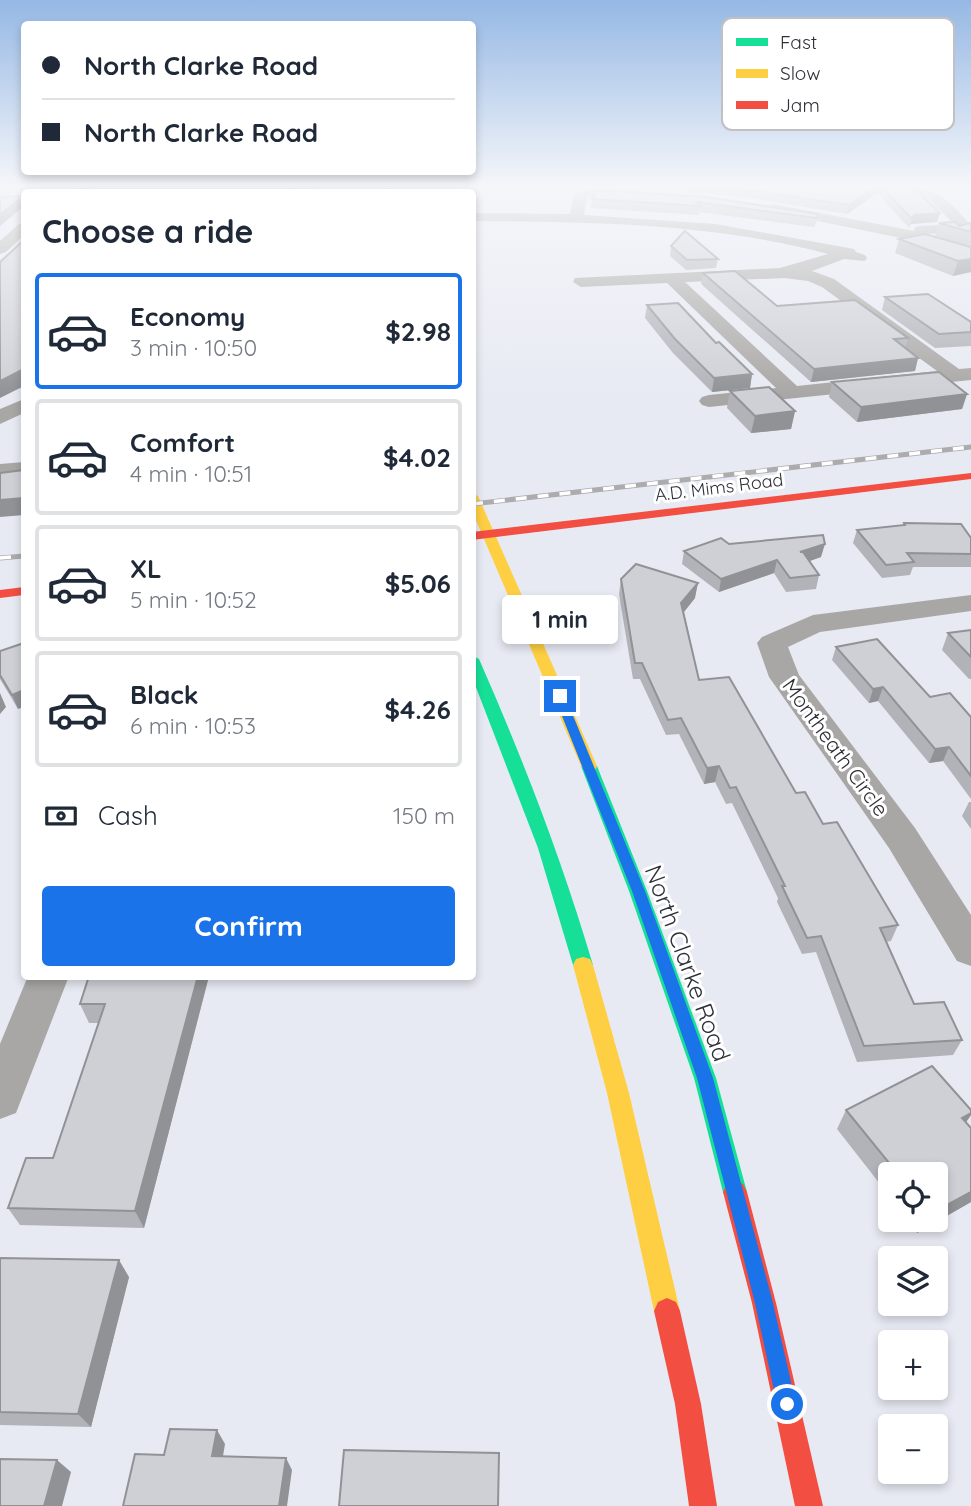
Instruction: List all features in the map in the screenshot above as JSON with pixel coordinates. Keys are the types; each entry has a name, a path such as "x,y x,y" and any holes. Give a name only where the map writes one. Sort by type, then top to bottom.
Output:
{"street":[{"path":"581,282 671,278 793,267 827,255"},
{"path":"793,267 828,283 963,375"},
{"path":"671,278 793,393"},
{"path":"709,401 963,375"},
{"path":"0,418 21,407"},
{"path":"0,471 21,469"},
{"name":"A.D. Mims Road","path":"481,535 971,476"},
{"name":"North Clarke Road","path":"476,513 481,535 581,745 638,891 705,1078 764,1303 809,1506"},
{"path":"0,594 21,591"},
{"name":"Montheath Circle","path":"971,603 813,624 772,643 784,677 902,838 971,949"},
{"path":"476,668 516,761 568,909 621,1106 688,1404 703,1506"},
{"path":"0,1098 47,980"}],"building":[{"path":"7,255 21,255 21,370 0,381 0,262"},
{"path":"682,255 714,255 718,259 687,260"},
{"path":"943,255 971,255 971,259 958,261"},
{"path":"735,271 777,306 855,300 908,338 894,339 918,358 814,369 703,273"},
{"path":"928,294 971,322 971,332 939,334 885,297"},
{"path":"678,303 716,343 719,342 752,374 714,378 675,339 647,305"},
{"path":"939,372 967,394 861,407 832,382"},
{"path":"769,387 795,411 755,416 730,391"},
{"path":"21,470 21,498 0,500 0,473"},
{"path":"904,523 961,524 971,538 971,554 907,553 914,562 886,565 857,530 905,525"},
{"path":"823,535 825,544 800,552 803,552 819,575 790,578 777,560 721,579 684,551 721,538 729,544"},
{"path":"636,564 698,583 681,603 699,680 729,677 796,793 805,792 823,824 837,822 898,925 880,928 914,1004 944,1002 962,1040 864,1046 821,936 807,938 782,886 785,886 736,787 730,788 719,766 707,768 681,718 668,720 642,663 635,663 621,579"},
{"path":"971,630 971,657 948,633"},
{"path":"877,639 930,697 950,693 971,717 971,776 949,747 935,749 883,687 873,689 836,647"},
{"path":"21,644 21,691 12,695 0,675 0,651"},
{"path":"88,980 197,980 135,1211 8,1208 26,1158 53,1158 105,1004 80,1004"},
{"path":"932,1066 971,1110 971,1113 962,1118 971,1128 971,1192 948,1204 948,1162 888,1162 846,1110"},
{"path":"0,1258 119,1260 78,1414 0,1412"},
{"path":"170,1429 217,1430 212,1456 286,1458 279,1506 123,1506 135,1454 164,1455"},
{"path":"344,1450 499,1453 498,1506 339,1506"},
{"path":"0,1459 57,1460 44,1506 0,1506"}],"railway":[{"path":"476,504 971,447"},
{"path":"0,558 21,556"}],"traffic: fast":[{"path":"476,668 533,810 583,965"},
{"path":"589,766 638,891 705,1078 735,1192"}],"traffic: slow":[{"path":"476,505 589,766"},
{"path":"583,965 618,1093 667,1311"}],"traffic: jam":[{"path":"476,536 971,476"},
{"path":"0,594 21,591"},
{"path":"735,1192 764,1303 809,1506"},
{"path":"667,1311 688,1404 703,1506"}],"route":[{"path":"560,696 638,891 705,1078 764,1303 787,1404"}]}
